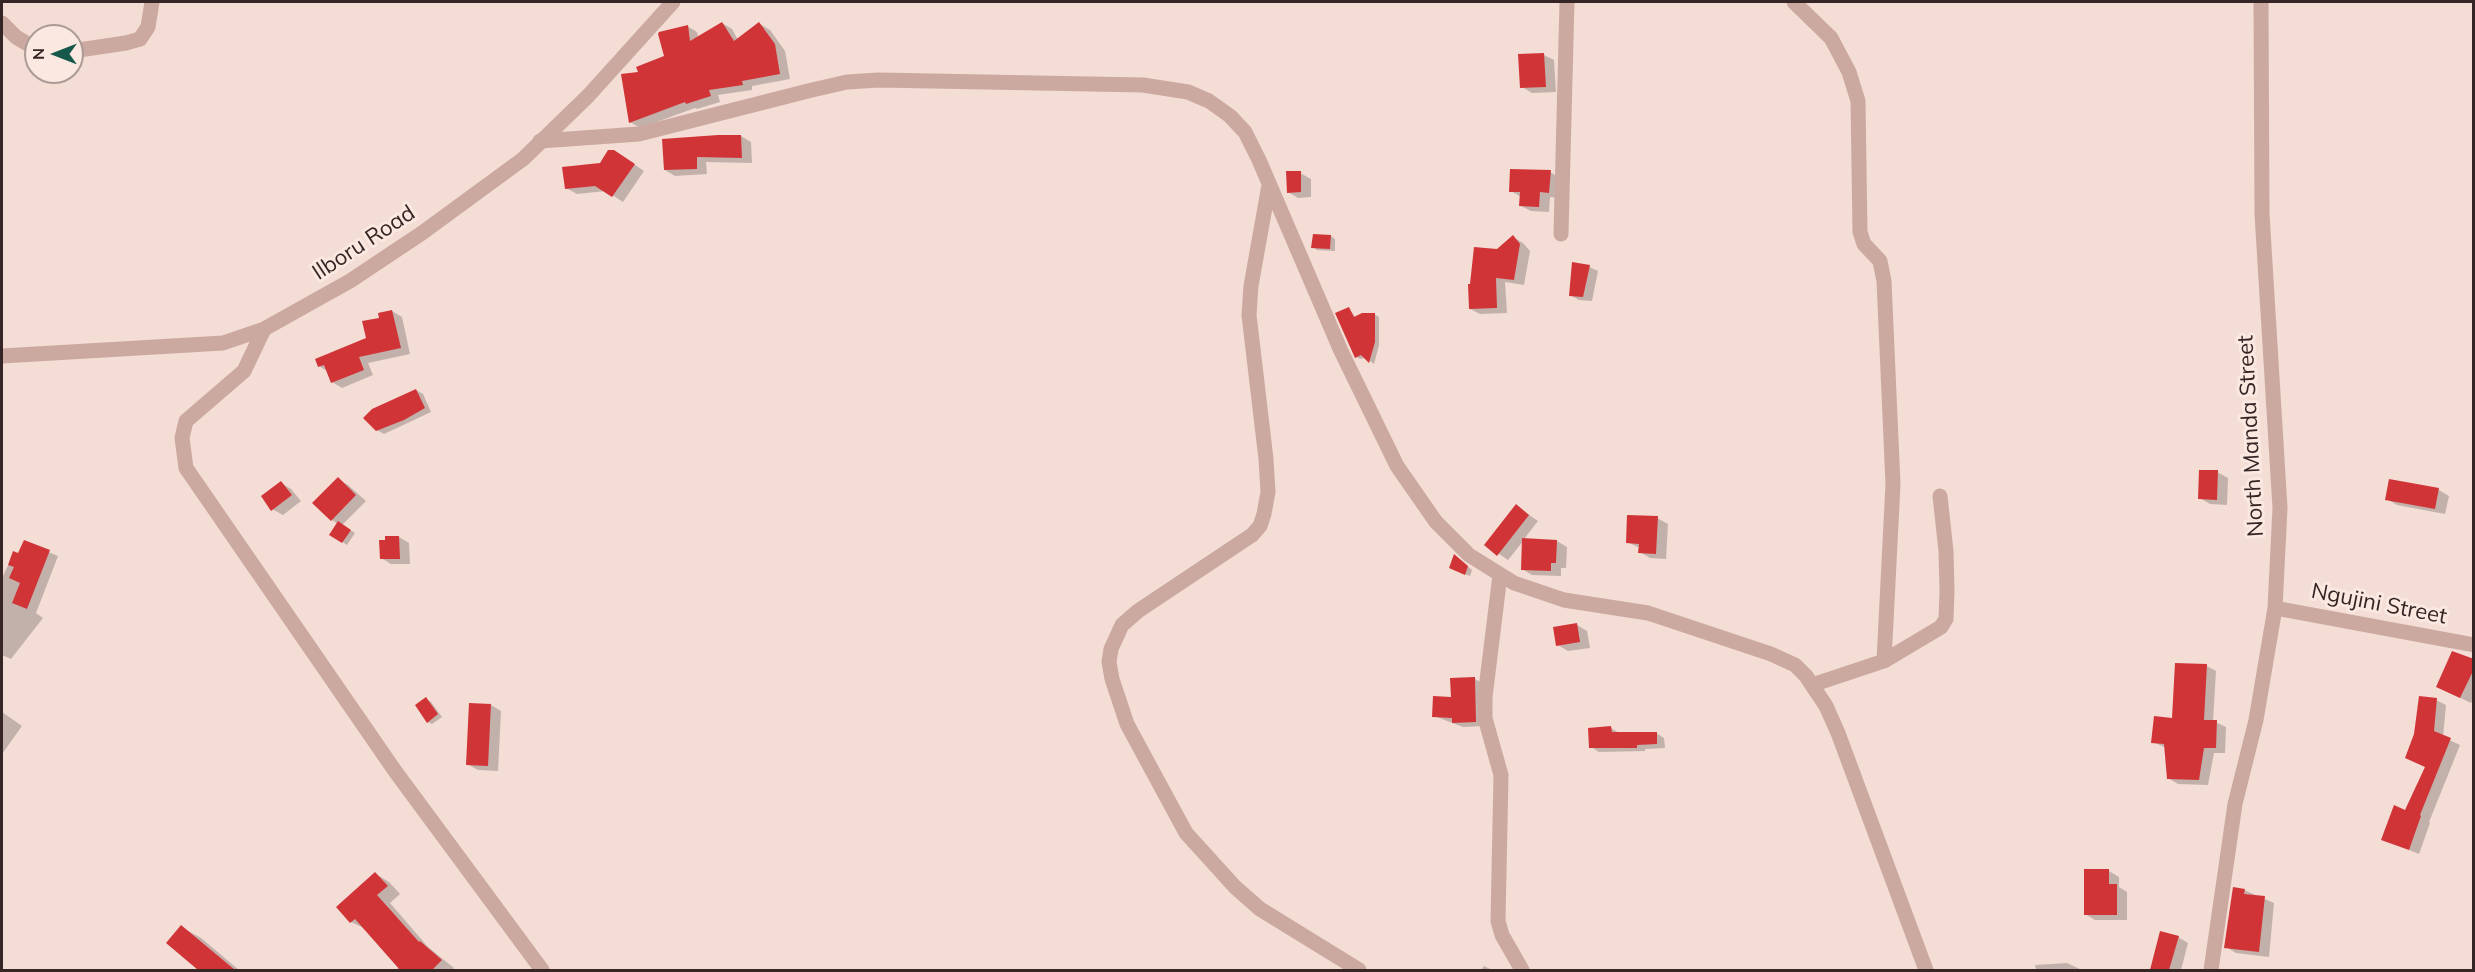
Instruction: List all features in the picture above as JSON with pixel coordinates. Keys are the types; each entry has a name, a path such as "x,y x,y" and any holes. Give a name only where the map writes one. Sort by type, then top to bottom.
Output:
{"street":[{"path":"84,49 140,39 148,27 152,2"},
{"name":"Ilboru Road","path":"2,357 223,344 264,329 350,281 422,233 523,159 588,96 673,2"},
{"path":"1561,234 1567,2"},
{"path":"1794,2 1831,38 1849,72 1858,101 1860,232 1864,244 1880,261 1884,281 1893,484 1884,661"},
{"name":"North Manda Street","path":"2211,970 2235,804 2256,720 2275,608 2280,508 2262,214 2261,2"},
{"path":"2,23 24,42"},
{"path":"540,141 639,134 663,130 847,82 879,80 1143,85 1188,92 1209,101 1230,116 1245,132 1341,351 1397,466 1436,522 1469,555 1514,583 1564,600 1648,613 1771,654 1795,665 1812,685 1826,706 1838,734 1926,970"},
{"path":"1269,185 1251,286 1249,315 1267,470 1268,492 1260,526 1252,535 1138,611 1122,626 1111,649 1109,662 1127,724 1186,833 1234,887 1260,909 1359,970"},
{"path":"264,329 244,371 186,421 182,438 186,468 395,771 542,970"},
{"path":"1812,685 1884,661 1941,627 1946,619 1946,551 1940,496"},
{"path":"1500,575 1485,697 1485,718 1501,775 1498,921 1502,935 1522,970"},
{"name":"Ngujini Street","path":"2275,608 2474,645"}],"building":[{"path":"722,22 734,41 759,22 775,44 780,74 742,81 743,85 709,90 711,96 686,104 685,102 629,123 621,74 638,72 636,67 664,56 659,32 688,25 690,41"},
{"path":"1544,53 1546,87 1520,88 1518,54"},
{"path":"741,135 742,158 697,157 697,169 664,170 662,139"},
{"path":"608,150 614,150 635,164 612,197 595,186 565,189 562,167 600,163"},
{"path":"1510,169 1551,170 1549,193 1540,192 1539,207 1519,206 1520,192 1509,192"},
{"path":"1286,171 1301,171 1301,192 1287,193"},
{"path":"1313,234 1331,235 1330,249 1311,248"},
{"path":"1513,235 1520,244 1514,280 1496,278 1497,308 1469,309 1468,284 1470,284 1474,247 1497,249"},
{"path":"1572,262 1590,265 1583,297 1569,296"},
{"path":"1349,307 1354,317 1362,313 1375,313 1375,342 1369,363 1361,355 1355,358 1335,313"},
{"path":"392,310 401,348 359,357 364,370 331,383 324,365 318,367 315,359 366,338 362,321 379,318 378,313"},
{"path":"416,389 425,408 404,420 376,431 363,418 372,409"},
{"path":"2199,470 2218,470 2217,500 2198,499"},
{"path":"338,477 356,495 331,521 312,503"},
{"path":"2389,479 2439,488 2435,509 2385,500"},
{"path":"281,481 292,495 271,511 261,496"},
{"path":"1516,504 1529,515 1497,556 1484,545"},
{"path":"1627,515 1658,516 1656,554 1638,553 1639,544 1626,543"},
{"path":"338,521 351,530 342,543 329,535"},
{"path":"385,536 399,536 400,559 380,559 379,540 385,540"},
{"path":"1522,538 1557,540 1556,563 1551,563 1551,571 1521,570"},
{"path":"24,540 50,550 27,609 12,603 20,583 9,578 14,567 8,565 13,551 18,553"},
{"path":"1454,554 1468,566 1465,575 1449,568"},
{"path":"1577,623 1580,642 1556,646 1553,627"},
{"path":"2452,651 2474,659 2474,669 2460,698 2436,687"},
{"path":"2175,663 2207,664 2204,720 2217,720 2216,748 2204,748 2199,780 2167,779 2164,744 2151,743 2154,716 2172,718"},
{"path":"1475,677 1476,722 1452,723 1452,718 1432,717 1433,696 1451,697 1450,678"},
{"path":"2419,696 2437,698 2434,731 2451,738 2420,815 2409,850 2381,840 2394,805 2405,810 2425,767 2405,758 2414,734"},
{"path":"426,697 438,714 427,723 415,705"},
{"path":"469,703 491,704 488,766 466,765"},
{"path":"1611,726 1612,732 1657,732 1657,744 1637,745 1637,748 1589,748 1588,728"},
{"path":"2084,869 2109,869 2109,884 2117,884 2117,915 2084,915"},
{"path":"375,872 388,886 377,895 419,942 442,960 432,970 400,970 355,919 350,923 336,907"},
{"path":"2233,887 2245,889 2244,894 2265,896 2259,952 2224,948"},
{"path":"181,925 235,970 198,970 166,943"},
{"path":"2160,931 2179,936 2169,970 2150,970"}]}
